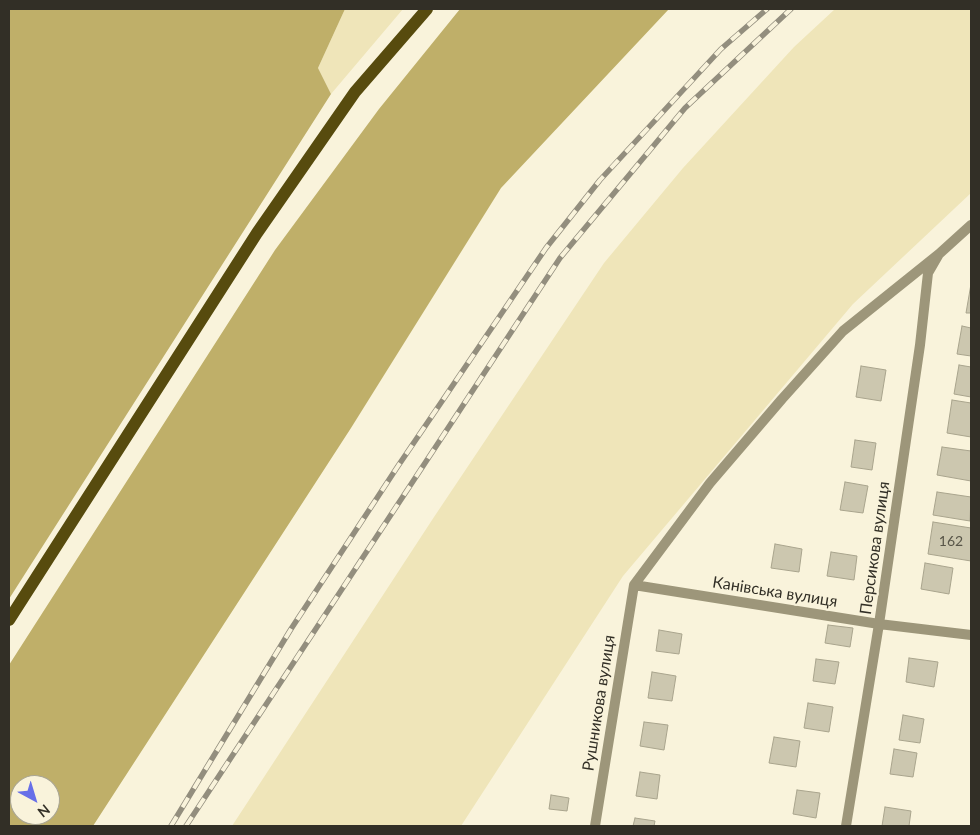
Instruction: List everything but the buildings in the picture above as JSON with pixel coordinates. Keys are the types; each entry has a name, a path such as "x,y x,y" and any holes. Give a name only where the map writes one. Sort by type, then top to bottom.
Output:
{"main road":[{"path":"9,620 257,234 355,92 426,9"}],"street":[{"path":"634,585 710,483 843,331 939,254 971,224"},
{"name":"Персикова вулиця","path":"846,826 879,624 920,345 928,273 939,254"},
{"name":"Канівська вулиця","path":"634,585 879,624 971,636"},
{"name":"Рушникова вулиця","path":"595,826 634,585"}],"shaded area":[{"path":"9,9 345,9 318,68 331,94 9,599"},
{"path":"345,9 403,9 331,94 318,68"},
{"path":"460,9 669,9 501,188 351,428 93,826 9,826 9,665 275,250 379,109"},
{"path":"835,9 971,9 971,193 853,304 623,576 461,826 232,826 434,517 604,263 683,168 794,47"}],"railway":[{"path":"171,826 291,629 398,466 546,248 600,180 721,49 767,9"},
{"path":"186,826 560,258 685,108 791,9"}]}
